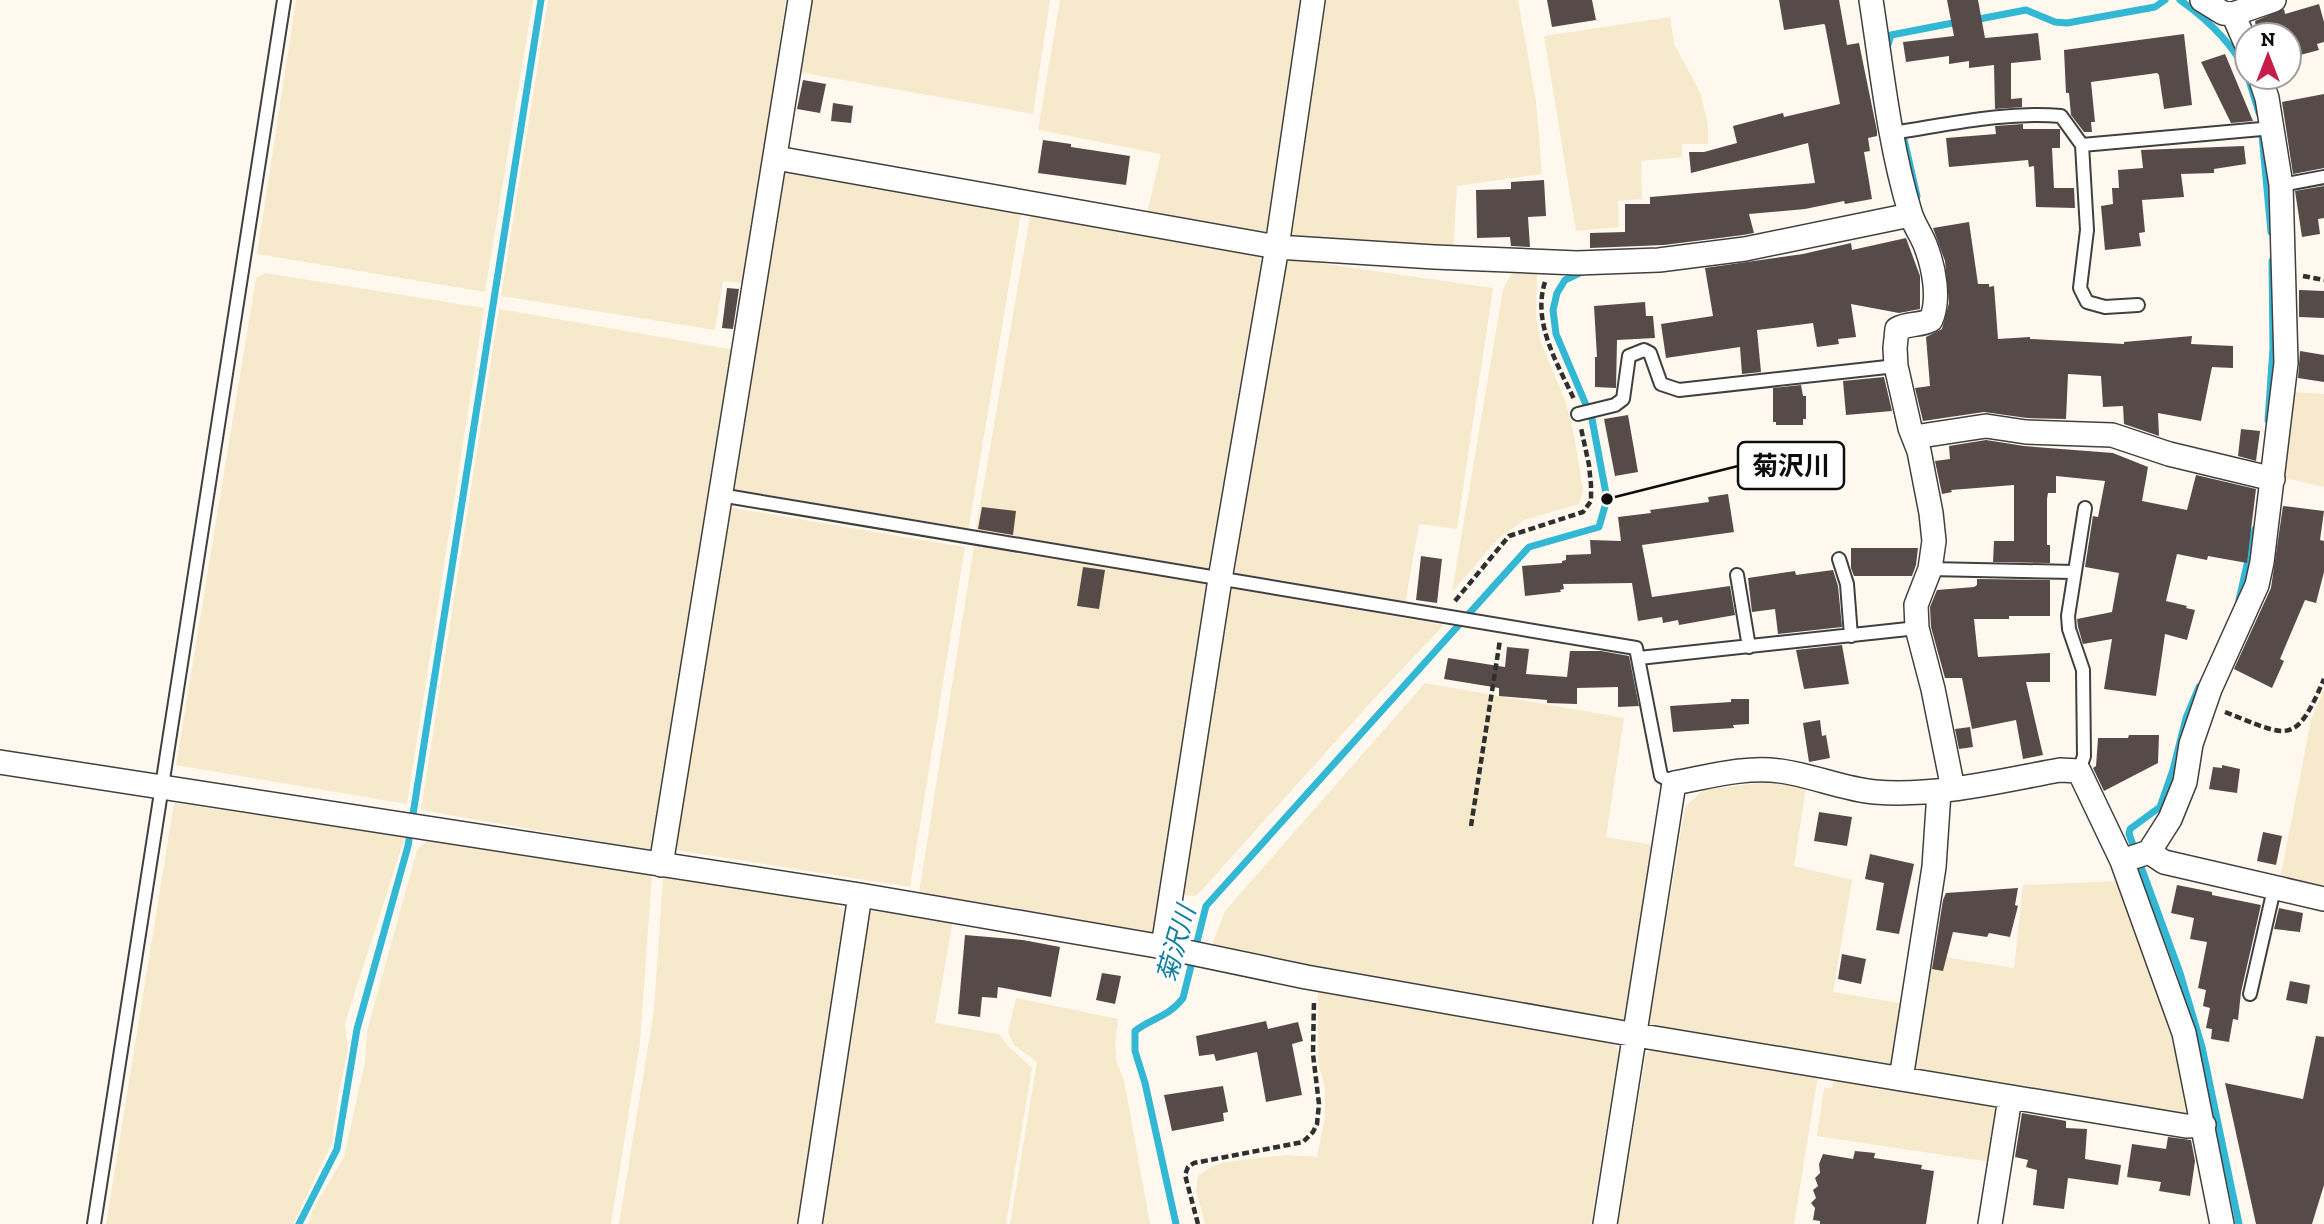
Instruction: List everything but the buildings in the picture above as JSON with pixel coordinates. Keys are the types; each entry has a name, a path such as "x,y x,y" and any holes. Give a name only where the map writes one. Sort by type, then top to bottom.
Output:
{"street":[{"path":"661,865 800,0"},
{"path":"1163,947 1220,579 1277,247 1313,0"},
{"path":"1871,0 1883,92 1910,215 1926,247 1936,302 1931,320 1922,325 1905,325 1897,329 1895,348 1896,366 1931,513 1934,541 1930,569 1916,605 1917,628 1933,689 1946,790 1901,1079"},
{"path":"2202,0 2223,13 2233,14 2274,0"},
{"path":"2233,14 2236,21"},
{"path":"2122,861 2149,852 2170,819 2185,782 2191,744 2205,705 2257,585 2273,479 2286,363 2281,185 2273,128 2264,91"},
{"path":"776,158 1277,247 1434,257 1577,262 1658,260 1745,248 1910,215"},
{"path":"1914,437 1986,426 2026,432 2112,435 2169,454 2273,479"},
{"path":"0,762 860,895 1163,947 1314,978 1636,1035 2186,1126 2204,1125"},
{"path":"1605,1224 1674,783 1746,771 1780,771 1875,792 1946,790 2060,770 2079,771 2122,861 2184,1033 2222,1224"},
{"path":"2149,852 2164,862 2324,899"},
{"path":"810,1224 860,895"},
{"path":"1990,1224 2010,1098"}],"lane":[{"path":"94,1224 284,0"},
{"path":"1892,133 1961,122 2061,116 2082,145 2087,230 2080,288 2087,302 2105,307 2138,305"},
{"path":"2082,145 2273,128"},
{"path":"2281,185 2324,177"},
{"path":"1578,414 1615,405 1623,399 1629,356 1644,350 1650,353 1661,384 1679,390 1896,366"},
{"path":"720,495 1636,648 1661,776 1674,783"},
{"path":"2079,771 2084,756 2083,670 2069,629 2068,615 2085,508"},
{"path":"1839,559 1847,584 1851,636"},
{"path":"1930,569 2074,572"},
{"path":"1737,575 1749,647"},
{"path":"1639,658 1917,628"},
{"path":"2250,994 2274,889"}],"path":[{"path":"1442,616 1509,537 1574,517 1583,513 1591,501 1589,464 1575,401 1544,326 1543,289 1552,261"},
{"path":"1471,826 1502,627"},
{"path":"2205,705 2258,726 2288,732 2298,727 2310,712 2324,679"},
{"path":"1198,1224 1185,1175 1188,1167 1194,1163 1303,1142 1317,1124 1319,1104 1313,1054 1314,978"}],"shaded area":[{"path":"296,0 533,0 485,292 257,254"},
{"path":"548,0 786,0 743,283 723,281 715,330 501,296"},
{"path":"810,0 1050,0 1033,114 799,72"},
{"path":"1060,0 1303,0 1269,236 1146,217 1161,154 1038,130"},
{"path":"1322,0 1518,0 1536,101 1542,174 1457,186 1453,249 1298,241 1286,234"},
{"path":"1670,17 1674,44 1700,92 1708,125 1708,144 1682,144 1682,157 1641,161 1642,199 1618,201 1619,227 1576,231 1544,36"},
{"path":"781,168 1022,206 968,532 730,491"},
{"path":"1031,210 1265,252 1213,574 975,535"},
{"path":"1291,259 1493,288 1457,529 1419,524 1405,604 1243,577 1231,570 1280,263"},
{"path":"265,273 484,308 407,804 176,765 256,278"},
{"path":"1512,273 1537,274 1536,317 1541,342 1566,403 1583,491 1579,504 1524,520 1497,540 1452,592 1503,289"},
{"path":"499,309 735,350 654,851 421,810"},
{"path":"2291,392 2324,394 2324,487 2280,477"},
{"path":"728,507 965,547 910,887 669,849"},
{"path":"974,546 1205,584 1210,589 1156,938 919,893"},
{"path":"1231,588 1444,625 1201,891 1195,896 1179,895 1225,592"},
{"path":"1425,683 1624,718 1606,837 1653,845 1624,1019 1617,1024 1294,967 1212,945 1225,911"},
{"path":"2324,689 2324,887 2280,879 2311,720"},
{"path":"1768,782 1806,788 1794,866 1852,880 1833,992 1906,1004 1896,1066 1889,1070 1654,1031 1649,1024 1685,807 1703,790"},
{"path":"174,803 405,837 345,1023 348,1050 332,1143 293,1224 106,1224"},
{"path":"427,841 652,874 640,1042 611,1224 308,1224 314,1207 344,1157 365,1062 367,1031 417,850"},
{"path":"663,877 836,904 846,913 799,1224 619,1224 654,1010"},
{"path":"2119,881 2175,1036 2191,1114 2189,1117 1920,1076 1915,1069 1932,955 2014,968 2023,885"},
{"path":"874,910 953,920 935,1023 999,1034 1032,1068 1006,1224 822,1224 865,917"},
{"path":"1318,992 1613,1044 1619,1050 1591,1224 1205,1224 1196,1190 1198,1176 1211,1167 1225,1162 1286,1155 1317,1157 1325,1116 1325,1088 1318,1063"},
{"path":"1016,998 1118,1019 1115,1045 1117,1063 1124,1080 1150,1224 1010,1224 1037,1062 1014,1045 1008,1032"},
{"path":"1653,1048 1818,1075 1794,1224 1618,1224 1646,1054"},
{"path":"1834,1081 1999,1106 1990,1162 1817,1136 1824,1088 1832,1088"}],"waterway":[{"path":"299,1224 337,1149 357,1029 408,846 541,0"},
{"name":"菊沢川","path":"1974,20 2026,10 2055,22 2067,23 2155,7 2165,0"},
{"path":"2180,0 2219,33 2233,50"},
{"name":"菊沢川","path":"1887,48 1891,35 1958,22"},
{"path":"2252,91 2259,113"},
{"path":"2262,135 2271,232"},
{"name":"菊沢川","path":"1904,139 1917,196"},
{"path":"2268,420 2273,349 2272,261"},
{"name":"菊沢川","path":"1176,1224 1145,1083 1135,1051 1135,1031 1167,1013 1183,998 1206,906 1529,547 1599,527 1607,499 1592,419 1556,334 1553,310 1557,293 1565,280 1584,271"},
{"path":"2239,600 2255,529"},
{"path":"2199,687 2186,718 2173,770 2160,807 2130,829 2129,834 2180,973 2202,1047 2239,1224"}],"place":[{"name":"菊沢川","path":"1607,499"}]}
